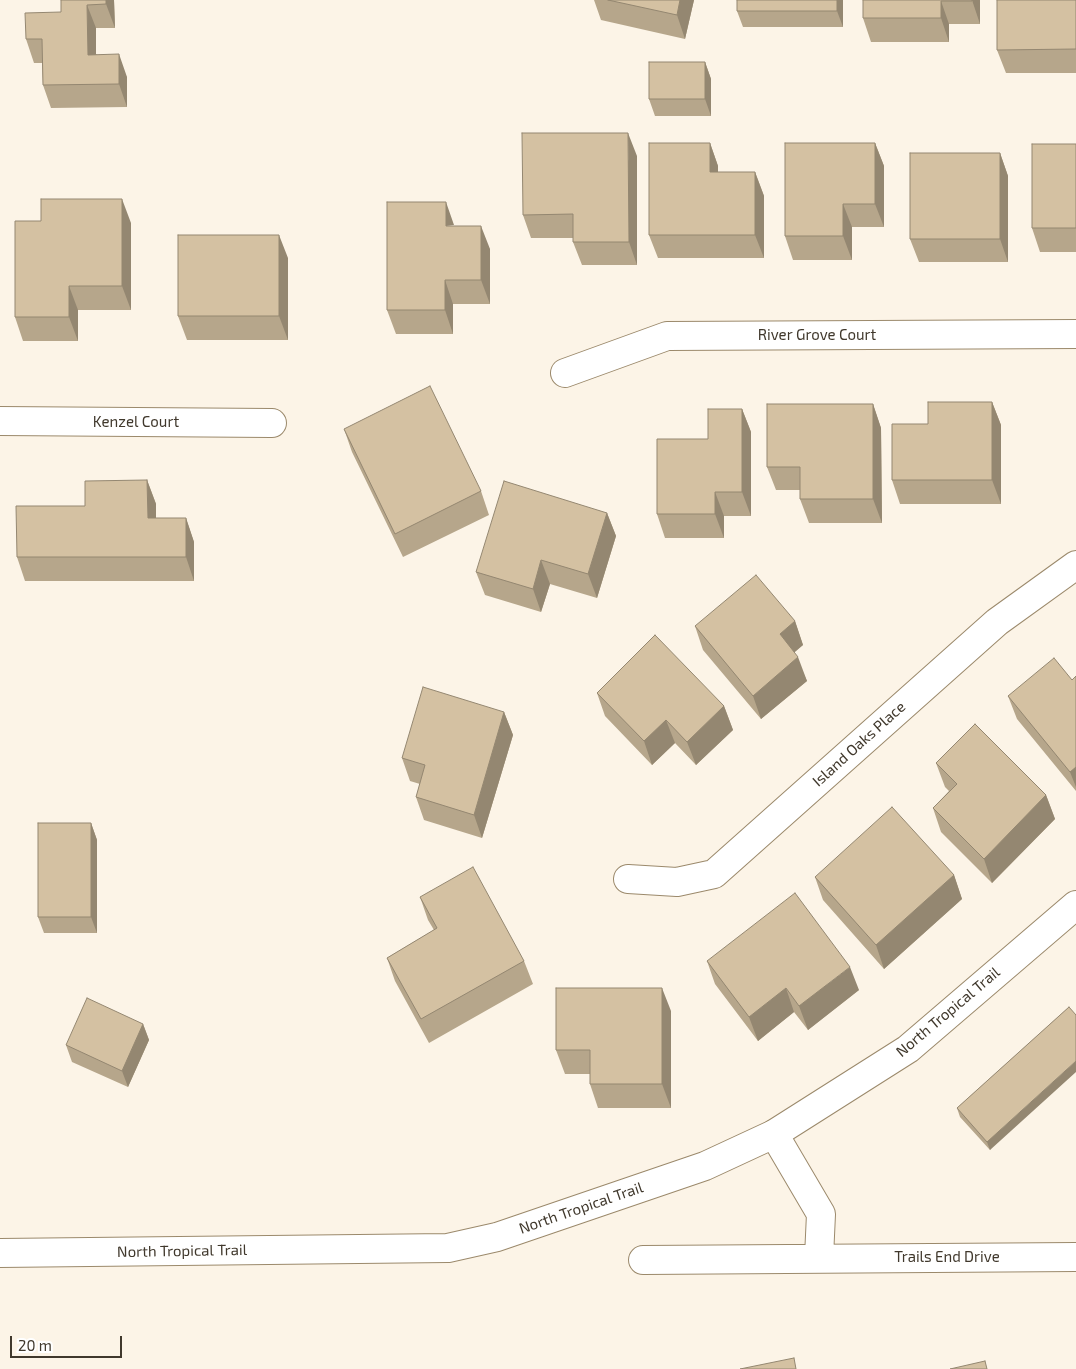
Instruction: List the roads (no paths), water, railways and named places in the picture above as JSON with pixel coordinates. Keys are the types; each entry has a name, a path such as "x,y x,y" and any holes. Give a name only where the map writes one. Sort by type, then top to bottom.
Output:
{"street":[{"name":"River Grove Court","path":"565,373 667,336 1076,334"},
{"name":"Kenzel Court","path":"0,421 272,423"},
{"name":"Island Oaks Place","path":"628,879 677,882 714,874 997,622 1076,565"},
{"name":"North Tropical Trail","path":"0,1253 448,1248 497,1237 705,1166 774,1134 908,1049 1076,904"},
{"path":"774,1134 821,1214 819,1257"},
{"name":"Trails End Drive","path":"643,1260 1076,1256"}]}
